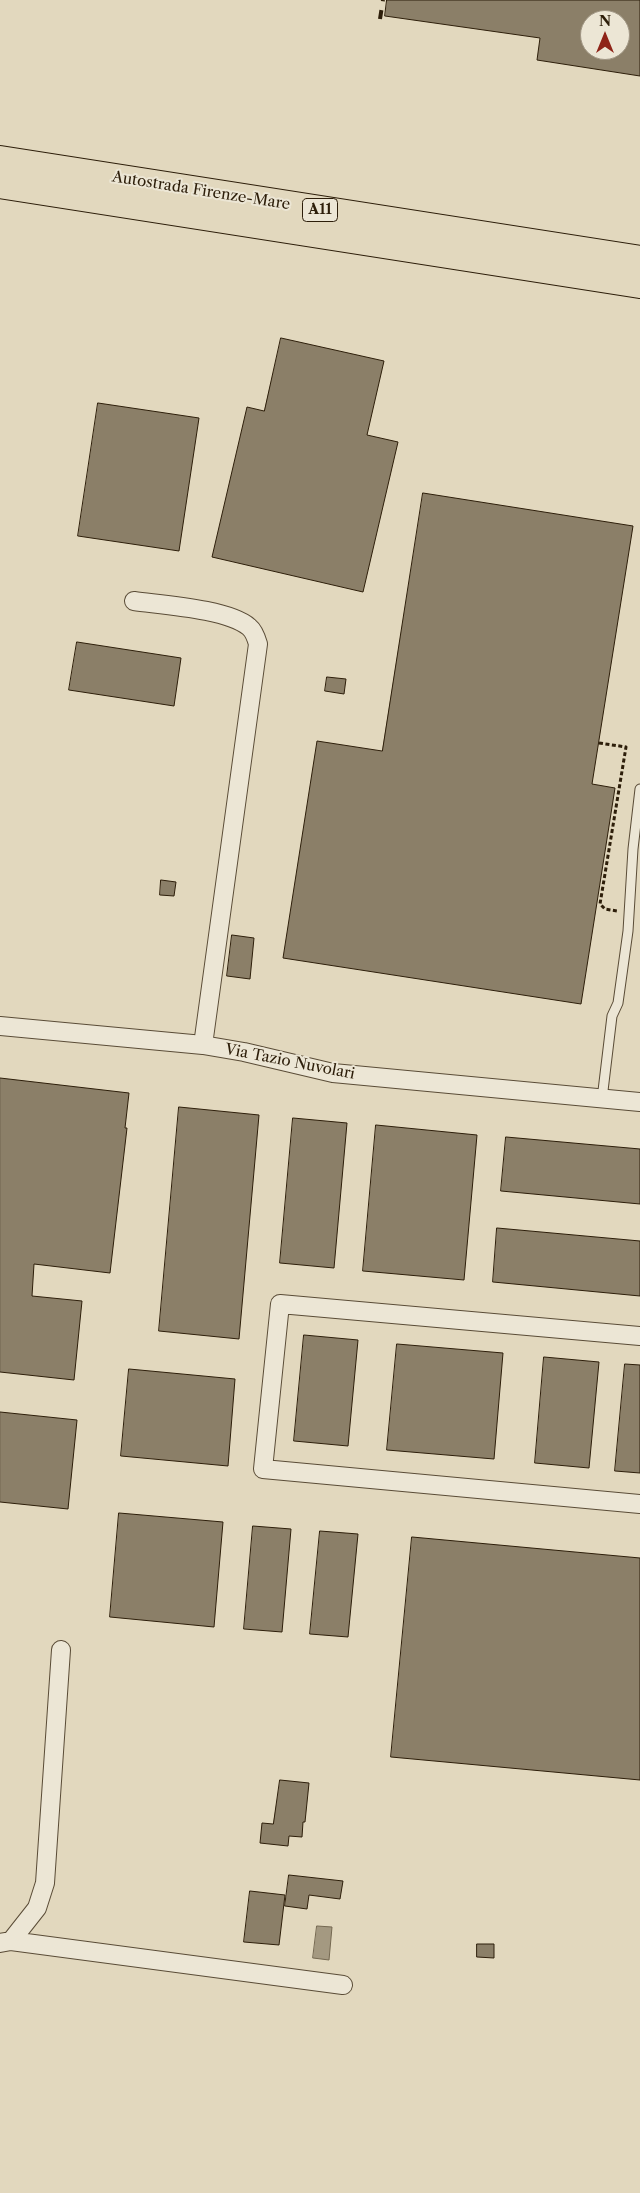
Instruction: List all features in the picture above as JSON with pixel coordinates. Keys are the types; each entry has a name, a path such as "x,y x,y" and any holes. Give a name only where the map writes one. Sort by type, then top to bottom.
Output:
{"highway":[{"name":"Autostrada Firenze-Mare","path":"0,160 640,260"},
{"name":"Autostrada Firenze-Mare","path":"0,184 640,284"}],"street":[{"path":"134,601 211,612 241,621 250,627 256,635 258,644 203,1045"},
{"name":"Via Tazio Nuvolari","path":"0,1026 203,1045 244,1052 333,1073 640,1102"},
{"path":"640,1336 280,1304 263,1469 640,1504"},
{"path":"6,1942 38,1908 45,1883 62,1650"},
{"path":"6,1942 343,1985"}],"lane":[{"path":"602,1099 612,1016 618,1003 628,931 633,849 640,789"}],"shaded area":[{"path":"317,1926 332,1927 329,1960 313,1958"}],"building":[{"path":"387,0 640,0 640,76 537,60 540,38 385,16"},
{"path":"281,338 384,361 367,435 398,442 363,592 212,557 247,407 264,411"},
{"path":"98,403 199,418 179,551 78,536"},
{"path":"423,493 633,526 592,784 615,788 581,1004 283,958 317,741 382,751"},
{"path":"77,642 181,658 174,706 69,690"},
{"path":"327,677 346,679 344,694 325,691"},
{"path":"161,880 176,882 174,896 160,895"},
{"path":"232,935 254,938 250,979 227,976"},
{"path":"0,1078 129,1093 125,1128 127,1128 110,1273 34,1264 32,1296 82,1301 74,1380 0,1372"},
{"path":"179,1107 259,1115 239,1339 159,1331"},
{"path":"293,1118 347,1123 334,1268 280,1263"},
{"path":"376,1125 477,1135 464,1280 363,1271"},
{"path":"506,1137 640,1149 640,1204 501,1191"},
{"path":"497,1228 640,1241 640,1296 493,1282"},
{"path":"304,1335 358,1340 348,1446 294,1441"},
{"path":"397,1344 503,1353 494,1459 387,1450"},
{"path":"544,1357 599,1362 589,1468 535,1463"},
{"path":"625,1364 640,1365 640,1473 615,1471"},
{"path":"129,1369 235,1379 228,1466 121,1456"},
{"path":"0,1412 77,1420 68,1509 0,1502"},
{"path":"119,1513 223,1522 214,1627 110,1617"},
{"path":"253,1526 291,1529 282,1632 244,1629"},
{"path":"320,1531 358,1534 348,1637 310,1634"},
{"path":"412,1537 640,1558 640,1780 391,1757"},
{"path":"280,1780 309,1783 302,1837 289,1836 288,1846 260,1843 262,1823 273,1824"},
{"path":"289,1875 343,1881 340,1899 309,1895 307,1909 285,1906"},
{"path":"250,1891 285,1895 279,1945 244,1942"},
{"path":"477,1944 494,1944 494,1958 477,1957"}],"railway":[{"path":"380,19 383,0"}]}
